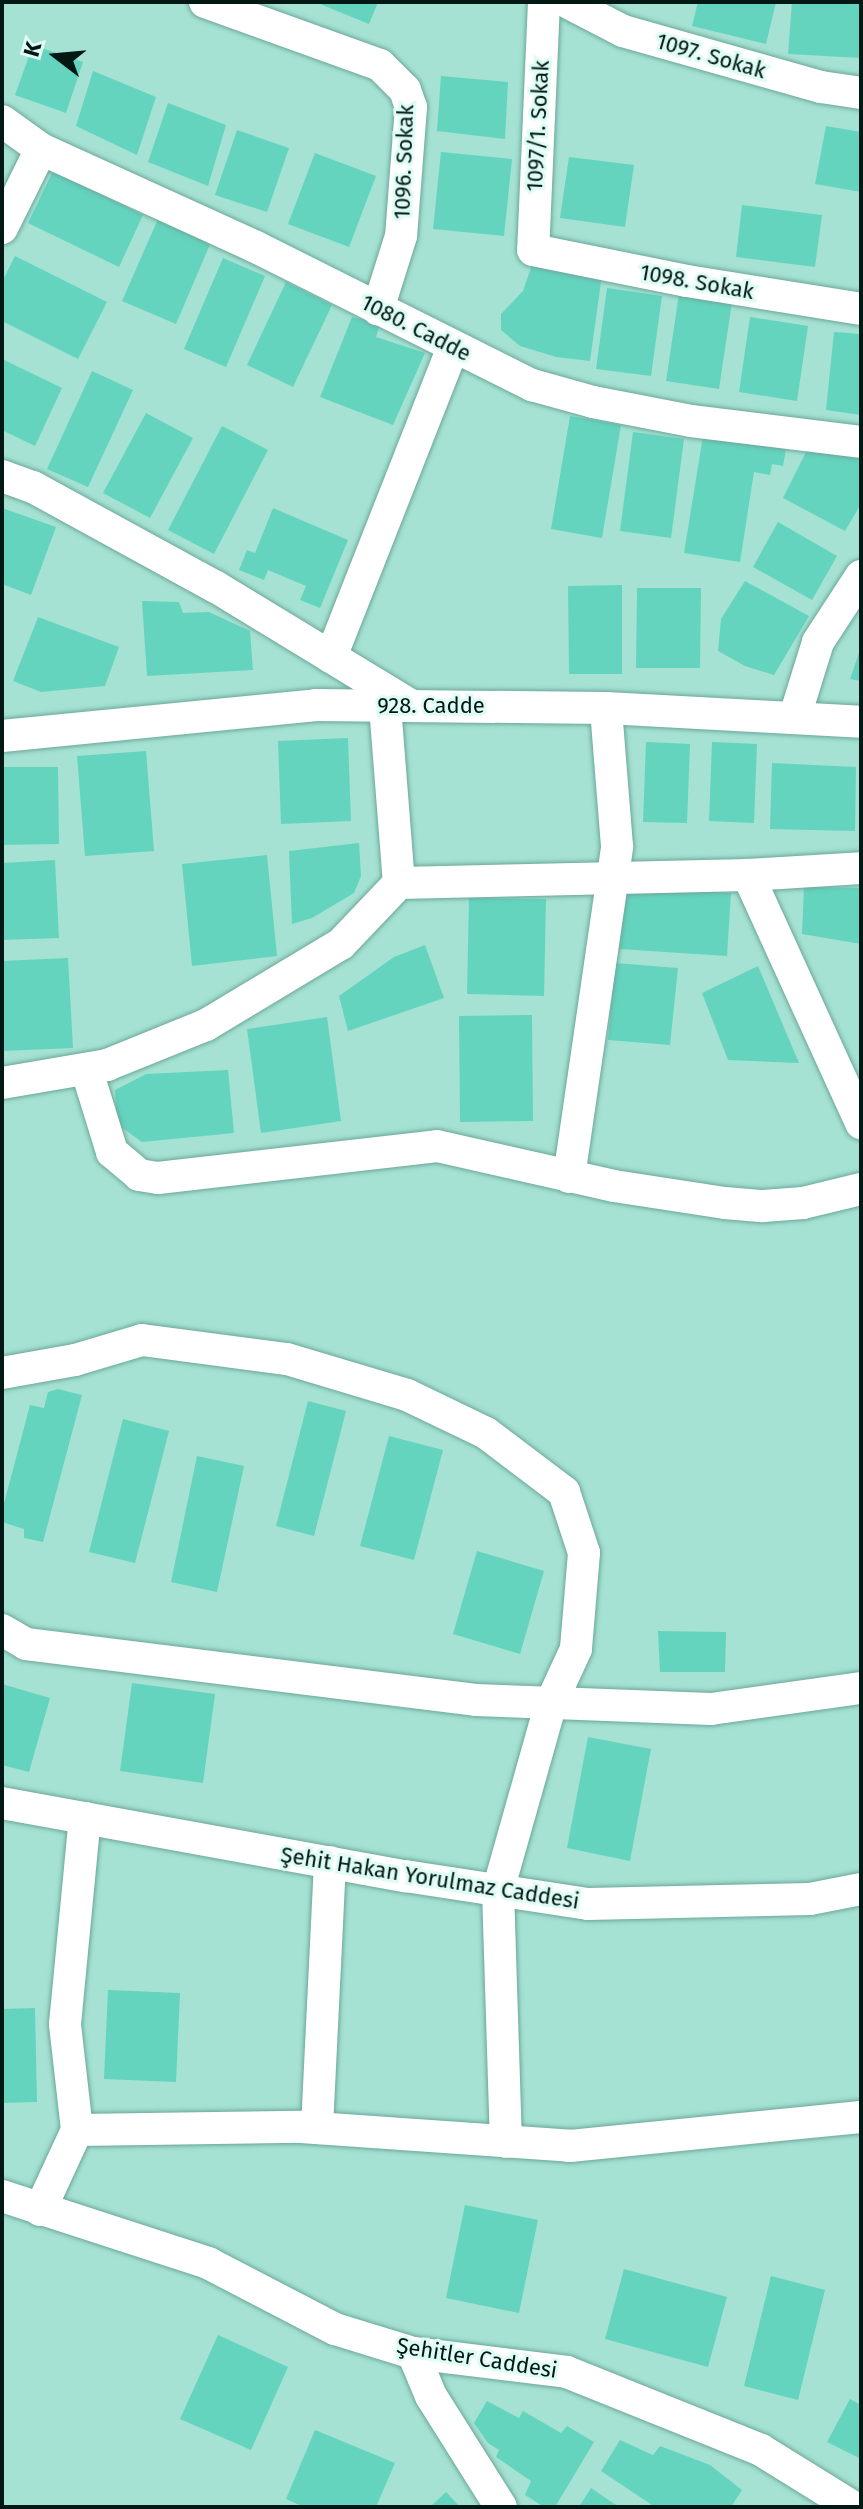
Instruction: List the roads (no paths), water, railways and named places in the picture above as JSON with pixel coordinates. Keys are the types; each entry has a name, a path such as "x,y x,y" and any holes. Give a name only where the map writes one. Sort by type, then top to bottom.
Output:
{"street":[{"name":"1096. Sokak","path":"205,2 380,65 405,90 411,107 401,236 378,309"},
{"name":"1097/1. Sokak","path":"533,250 544,2"},
{"name":"1097. Sokak","path":"567,2 623,31 821,87 861,93"},
{"name":"1080. Cadde","path":"2,121 41,149 215,227 532,385 593,402 691,421 861,442"},
{"path":"2,228 41,149"},
{"name":"1098. Sokak","path":"533,250 687,281 861,309"},
{"path":"331,657 453,348"},
{"path":"2,476 33,487 206,582 331,657 398,706 399,883 341,944 206,1025 87,1071 2,1083"},
{"path":"795,716 818,642 861,576"},
{"name":"928. Cadde","path":"2,736 316,705 606,708 861,722"},
{"path":"569,1177 618,822 606,708"},
{"path":"399,883 748,875 861,868"},
{"path":"748,875 861,1123"},
{"path":"87,1071 112,1152 139,1175 158,1178 437,1146 569,1177 763,1206 803,1203 861,1189"},
{"path":"2,1373 75,1360 142,1340 287,1359 407,1395 486,1433 564,1492 584,1553 576,1649 551,1703 498,1890 506,2142"},
{"path":"2,1630 26,1644 476,1700 711,1709 861,1688"},
{"name":"Şehit Hakan Yorulmaz Caddesi","path":"2,1803 330,1862 588,1904 810,1899 861,1889"},
{"path":"40,2210 77,2130 65,2024 85,1818"},
{"path":"317,2128 330,1862"},
{"path":"77,2130 317,2128 570,2146 861,2117"},
{"name":"Şehitler Caddesi","path":"2,2196 208,2263 335,2329 413,2353 567,2372 761,2450 853,2507"},
{"path":"413,2353 431,2396 501,2507"}]}
